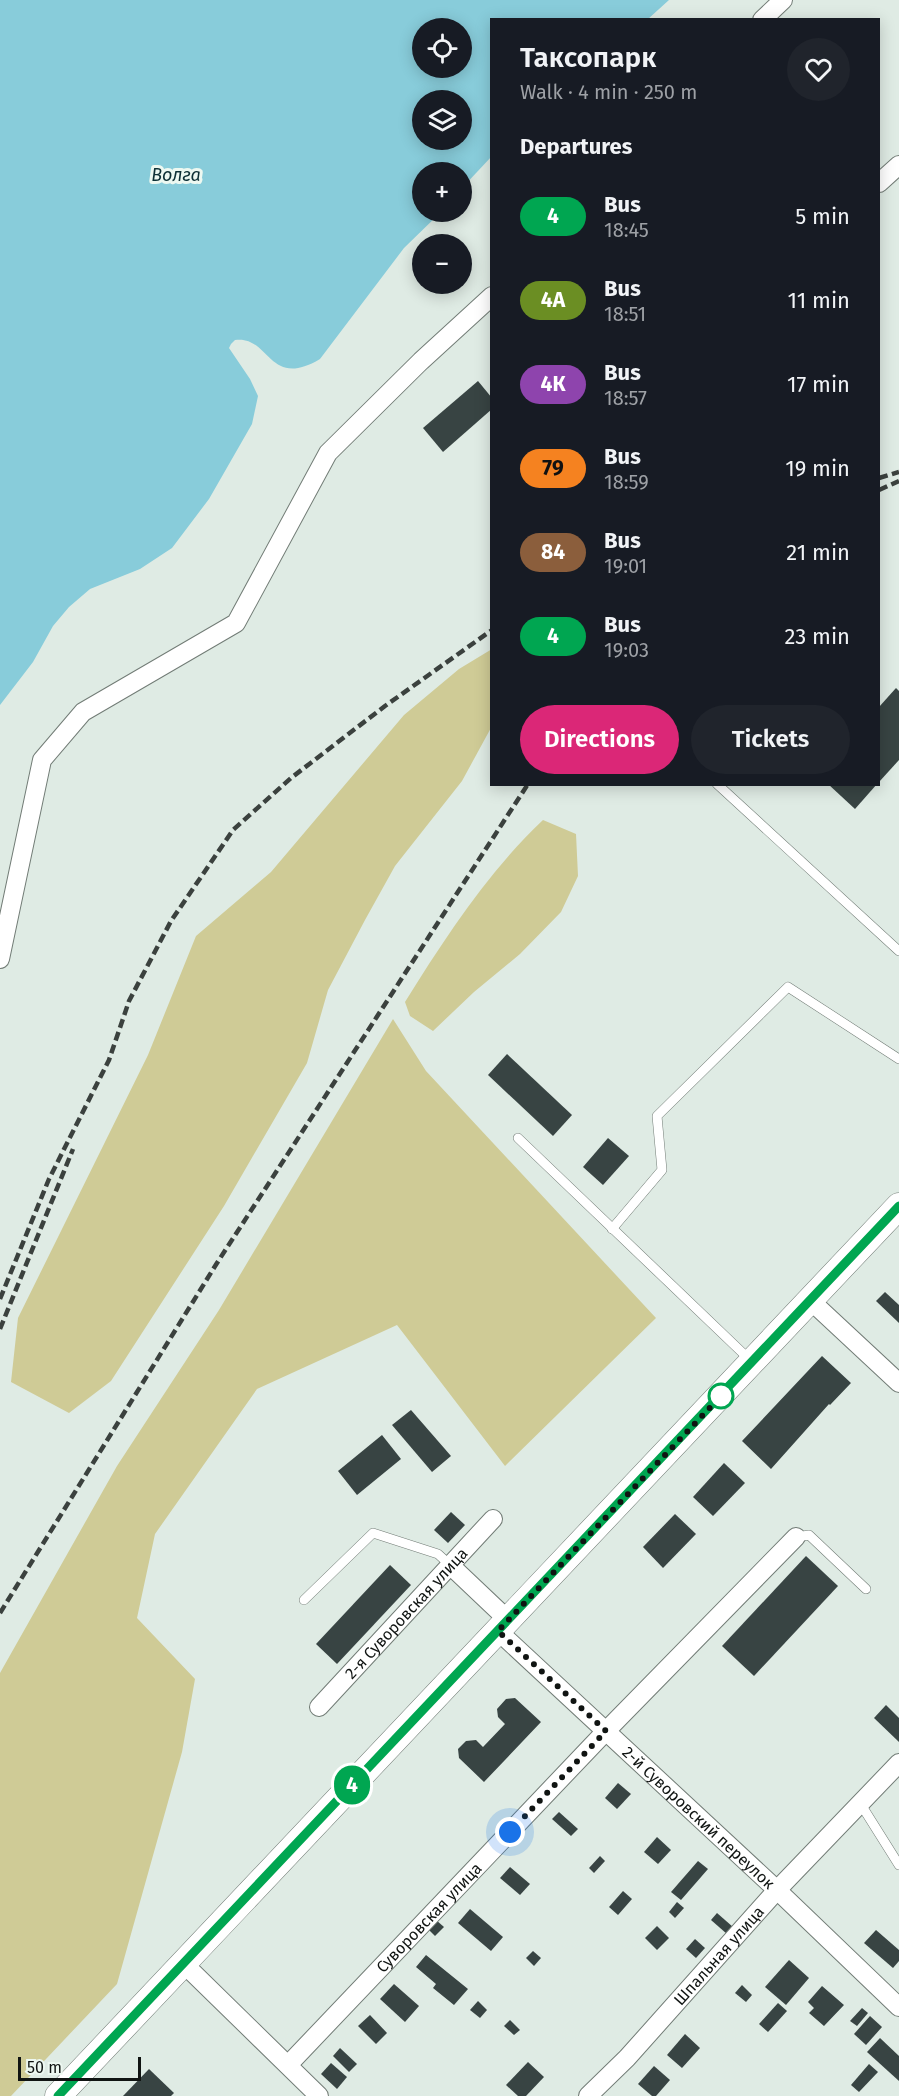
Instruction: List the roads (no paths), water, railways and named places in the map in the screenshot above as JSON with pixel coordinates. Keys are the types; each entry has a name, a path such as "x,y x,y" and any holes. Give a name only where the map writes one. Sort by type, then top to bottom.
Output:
{"street":[{"path":"764,18 783,0"},
{"path":"880,182 899,165"},
{"path":"0,959 42,760 83,712 236,624 328,453 421,361 490,298"},
{"path":"58,2096 899,1206"},
{"path":"811,1301 899,1383"},
{"name":"2-я Суворовская улица","path":"319,1707 493,1519"},
{"name":"Суворовская улица","path":"288,2065 606,1731 796,1537"},
{"name":"2-й Суворовский переулок","path":"450,1565 503,1626 606,1731 899,2007"},
{"name":"Шпальная улица","path":"588,2096 627,2058 777,1890 899,1763"},
{"path":"184,1964 319,2096"}],"lane":[{"path":"719,786 899,951"},
{"path":"612,1229 662,1170 657,1116 788,987 899,1059"},
{"path":"518,1138 752,1362"},
{"path":"304,1600 373,1533 438,1554 450,1565"},
{"path":"796,1537 808,1535 866,1589"},
{"path":"860,1803 880,1832 894,1861 899,1865"}],"water":[{"name":"Волга","path":"0,0 669,0 649,18 490,18 490,158 472,177 472,162 412,162 412,222 431,222 418,234 412,234 412,240 320,359 303,367 290,368 279,365 256,345 247,341 235,340 231,344 229,348 250,379 258,396 252,424 209,499 172,548 140,569 90,589 69,607 53,626 33,662 0,705"}],"railway":[{"path":"880,478 899,472"},
{"path":"880,490 899,481"},
{"path":"0,1299 49,1179 109,1060 129,1001 171,921 233,830 291,778 385,706 490,631"},
{"path":"0,1613 217,1263 527,786"},
{"path":"0,1329 73,1149"}]}
